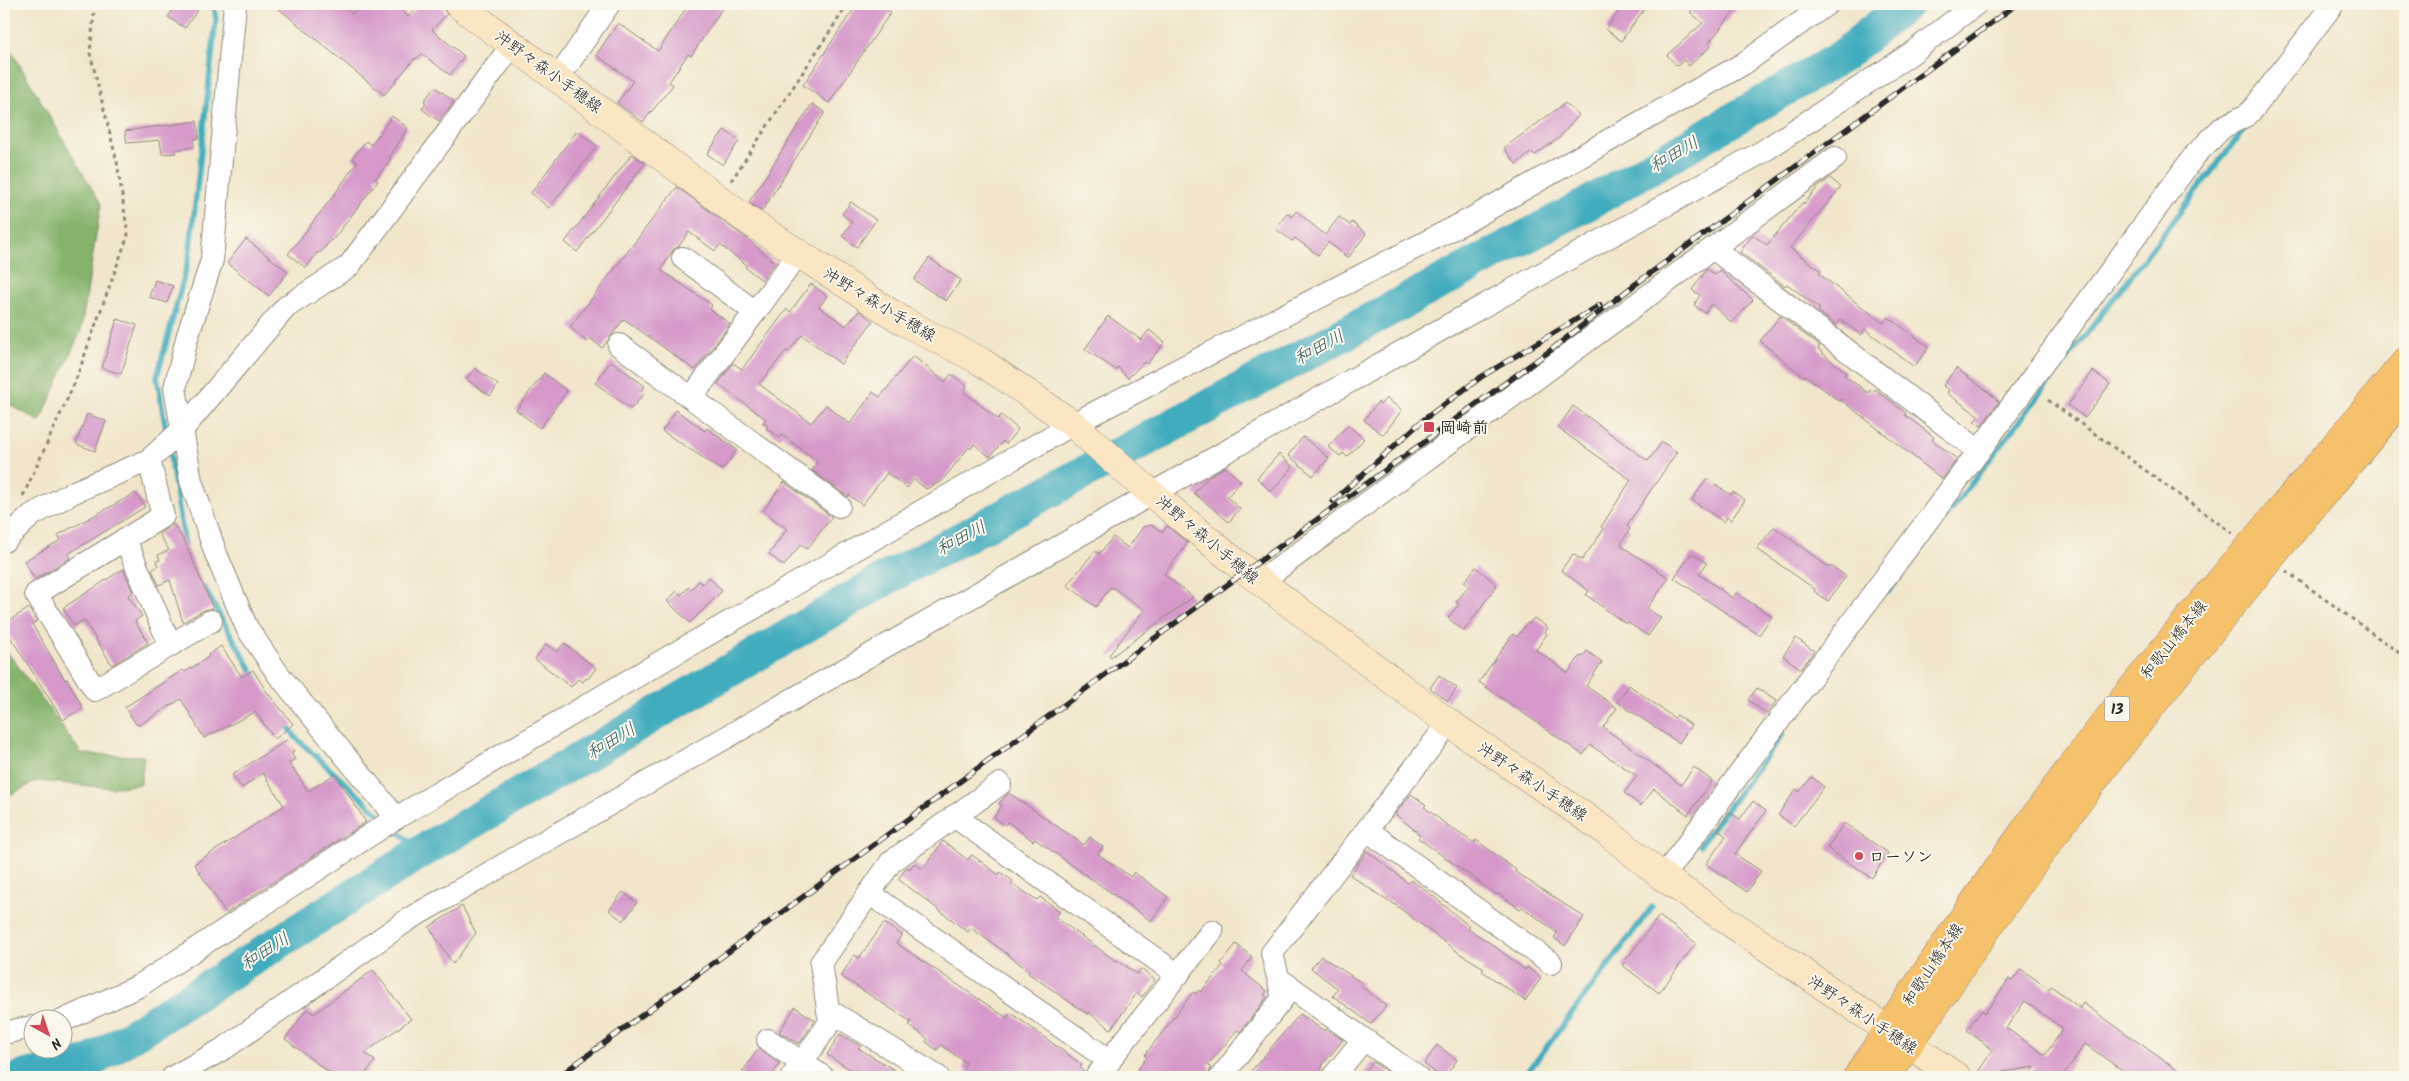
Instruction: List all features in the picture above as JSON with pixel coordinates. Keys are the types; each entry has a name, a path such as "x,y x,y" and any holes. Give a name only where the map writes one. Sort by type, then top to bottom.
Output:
{"main road":[{"name":"沖野々森小手穂線","path":"458,4 559,77 719,198 798,253 903,321 980,360 1077,428 1260,582 1449,723 1607,832 1663,877 1957,1077"},
{"name":"和歌山橋本線","path":"2259,552 2405,362"},
{"name":"和歌山橋本線","path":"1857,1077 1898,1038 2028,825 2080,756 2259,552 2405,397"},
{"name":"和歌山橋本線","path":"1887,1077 1898,1038"}],"street":[{"path":"235,4 212,260 187,338 175,388 181,431 191,481 216,554 247,628 278,674 396,818"},
{"path":"559,77 609,4"},
{"path":"72,1016 139,986 396,818 674,654 1077,428 1469,220 1743,64 1827,4"},
{"path":"173,1077 225,1048 409,919 1149,490 1762,152 1909,55 1976,4"},
{"path":"1663,877 1979,451 2195,155 2223,127 2247,115 2254,108 2333,4"},
{"path":"4,541 32,515 74,492 149,460 181,431 286,307 349,266 513,44"},
{"path":"1260,582 1836,158"},
{"path":"1714,249 1979,451"},
{"path":"691,398 798,253"},
{"path":"683,258 755,312"},
{"path":"619,345 839,506"},
{"path":"149,460 162,516 36,594 95,690 211,621"},
{"path":"125,540 170,645"},
{"path":"1221,1077 1284,998 1272,953 1449,723"},
{"path":"797,1070 830,1022 821,963 891,862 1000,784"},
{"path":"954,816 1178,975"},
{"path":"1367,830 1551,963"},
{"path":"869,893 1103,1069 1212,931"},
{"path":"1279,979 1417,1077"},
{"path":"828,1010 938,1077"},
{"path":"4,1032 22,1029"},
{"path":"768,1040 797,1070 823,1077"},
{"path":"1333,1077 1363,1040"}],"path":[{"path":"21,524 18,506 75,382 128,235 117,162 90,53 95,4"},
{"path":"719,198 848,4"},
{"path":"2048,400 2405,657"}],"green space":[{"path":"4,38 101,204 81,330 40,422 4,401"},
{"path":"4,647 82,754 144,756 141,784 112,788 37,781 4,798"}],"building":[{"path":"177,4 202,4 185,28 168,17"},
{"path":"273,4 339,4 352,14 360,4 396,4 408,17 421,4 440,4 447,14 432,30 464,56 450,75 422,54 415,58 384,95"},
{"path":"689,4 725,4 691,56 688,54 669,82 673,85 643,122 617,103 633,81 596,55 618,23 658,51"},
{"path":"857,4 878,4 891,12 829,103 803,85"},
{"path":"1624,4 1648,4 1621,41 1606,29"},
{"path":"1697,4 1740,4 1708,44 1711,46 1689,66 1684,60 1677,66 1667,55 1703,23 1690,12"},
{"path":"435,87 454,101 439,121 422,109 426,102 424,101"},
{"path":"1565,103 1579,115 1559,138 1535,155 1532,152 1516,164 1504,148"},
{"path":"812,104 825,112 762,211 749,202"},
{"path":"392,116 408,128 389,158 391,159 375,179 378,181 332,241 320,253 318,252 306,268 288,254 357,162 352,158 366,141 371,145"},
{"path":"197,121 199,138 194,139 194,147 176,150 176,153 162,154 160,140 127,143 125,131"},
{"path":"724,130 739,141 723,165 707,154"},
{"path":"577,131 597,146 549,208 531,193"},
{"path":"632,154 645,163 577,252 565,242"},
{"path":"1830,178 1841,187 1790,248 1821,271 1819,274 1883,323 1888,317 1929,347 1914,367 1865,329 1861,335 1840,319 1836,325 1818,311 1820,309 1787,284 1785,286 1740,252 1753,235 1767,245 1803,202 1804,204 1817,188"},
{"path":"677,187 750,241 775,263 762,280 745,267 747,265 720,245 715,251 689,232 679,246 673,250 661,270 712,305 710,309 730,324 695,370 624,319 602,348 590,338 587,342 570,327"},
{"path":"851,202 876,220 857,247 842,236 852,222 842,214"},
{"path":"1296,211 1325,235 1339,217 1350,225 1352,222 1366,234 1348,258 1328,242 1318,255 1295,238 1292,241 1276,229 1287,213 1292,217"},
{"path":"246,239 288,272 269,296 227,263"},
{"path":"929,258 961,280 946,301 914,280"},
{"path":"1707,269 1715,275 1719,270 1753,300 1732,323 1711,304 1705,313 1694,305 1700,295 1692,290"},
{"path":"155,280 173,286 167,303 149,297"},
{"path":"811,284 827,296 819,307 846,326 859,311 873,321 841,364 802,335 759,384 811,423 826,405 850,424 873,392 880,397 913,356 945,382 951,374 967,386 964,392 998,419 1001,415 1018,429 1006,444 1003,441 990,457 974,444 971,449 969,447 942,481 926,489 914,479 907,488 887,473 862,505 849,495 848,497 812,470 817,462 812,457 782,435 780,438 766,428 768,426 763,423 766,419 718,384 733,363 742,369 787,309 790,312"},
{"path":"1108,316 1141,340 1149,330 1165,342 1147,364 1144,362 1128,378 1118,367 1116,370 1085,349"},
{"path":"1780,316 1820,346 1818,348 1822,353 1846,372 1844,375 1868,393 1870,390 1873,392 1875,389 1906,413 1905,415 1934,437 1932,440 1957,459 1942,479 1840,399 1839,401 1805,375 1804,377 1760,341"},
{"path":"117,319 137,325 121,374 102,368"},
{"path":"611,361 645,386 641,391 644,394 631,409 595,383"},
{"path":"475,368 498,385 490,396 466,379"},
{"path":"1956,368 1999,402 1981,426 1974,421 1979,416 1947,393 1949,390 1943,386"},
{"path":"2093,371 2110,384 2085,418 2068,405"},
{"path":"544,373 567,391 540,428 516,410"},
{"path":"1386,398 1402,410 1383,435 1364,420 1378,402 1380,405"},
{"path":"1573,406 1648,461 1662,442 1677,452 1629,522 1627,526 1630,529 1621,543 1623,547 1669,578 1647,608 1661,618 1648,636 1627,622 1626,624 1586,595 1589,591 1561,570 1573,554 1582,560 1604,529 1601,527 1631,480 1558,428"},
{"path":"676,410 705,431 707,428 737,450 722,470 662,431"},
{"path":"87,414 106,421 95,451 76,444"},
{"path":"1348,425 1364,439 1347,457 1343,453 1340,456 1328,447"},
{"path":"1303,437 1329,458 1313,476 1288,455"},
{"path":"1279,454 1293,467 1271,492 1257,478"},
{"path":"1225,467 1241,481 1227,497 1240,509 1229,522 1194,493 1208,477"},
{"path":"1707,479 1731,495 1733,492 1745,500 1731,520 1727,517 1724,522 1692,500"},
{"path":"784,482 832,517 807,549 801,544 784,566 769,554 787,529 763,511"},
{"path":"136,493 145,507 68,554 70,558 35,579 24,561 61,540 58,535"},
{"path":"173,524 185,542 213,608 204,610 183,622 170,580 159,585 152,570 158,566 156,561 160,560 158,555 169,550 159,534"},
{"path":"1152,525 1162,532 1167,526 1188,543 1164,574 1193,597 1111,657 1109,655 1144,610 1114,588 1110,588 1096,607 1067,585 1095,551 1099,554 1113,537 1128,548 1143,527"},
{"path":"1774,527 1830,568 1831,566 1846,576 1828,601 1814,591 1815,589 1757,549"},
{"path":"1692,553 1707,563 1699,574 1733,598 1736,593 1772,616 1759,635 1674,578"},
{"path":"1476,567 1497,585 1464,631 1448,618 1459,604 1456,602 1469,586 1464,582"},
{"path":"123,569 133,592 128,596 142,616 135,621 148,643 112,665 84,620 74,626 63,608"},
{"path":"709,577 722,591 690,623 667,601 677,591 681,595 689,587 691,589 699,581 702,584"},
{"path":"29,608 37,621 32,624 83,708 63,720 4,627 4,624"},
{"path":"1534,618 1548,628 1545,632 1547,634 1536,650 1568,673 1580,656 1582,657 1587,651 1602,662 1586,686 1617,708 1603,727 1681,785 1694,767 1712,781 1688,815 1654,789 1641,806 1624,793 1637,776 1590,745 1583,755 1479,682 1513,634 1517,637 1527,623 1529,624"},
{"path":"1796,638 1814,651 1801,669 1783,656"},
{"path":"564,643 596,668 588,679 586,678 583,682 578,679 571,687 535,659 546,644 557,652"},
{"path":"221,646 242,677 253,670 266,691 293,724 275,739 255,712 204,738 181,699 139,725 136,724 125,707 183,670 185,672 209,657 208,655"},
{"path":"1439,675 1457,688 1448,701 1430,688"},
{"path":"1629,685 1674,718 1677,715 1691,725 1679,743 1617,702"},
{"path":"1757,688 1776,701 1767,714 1748,700"},
{"path":"287,740 294,751 291,753 295,759 289,763 308,791 335,774 366,822 226,913 194,864 284,806 263,773 242,788 232,775"},
{"path":"1812,777 1824,787 1794,826 1778,815 1796,789 1799,792"},
{"path":"1009,793 1084,845 1090,837 1103,847 1098,854 1131,877 1134,872 1168,897 1151,921 1035,839 1033,841 1008,822 1005,825 994,817 1002,805 999,803"},
{"path":"1411,794 1447,825 1474,843 1476,840 1516,870 1515,872 1584,917 1565,946 1554,938 1557,933 1547,925 1522,907 1520,909 1499,894 1497,895 1418,838 1420,836 1415,830 1395,814"},
{"path":"1753,801 1766,811 1735,854 1761,871 1747,892 1706,864 1726,836 1718,830 1729,812 1740,819"},
{"path":"1844,823 1888,853 1872,878 1827,848"},
{"path":"943,841 968,860 972,855 999,875 1000,872 1013,881 1011,883 1037,900 1040,897 1060,911 1055,917 1116,961 1137,974 1141,969 1155,980 1142,997 1137,993 1111,1029 1088,1012 1087,1014 1028,973 1029,971 1002,950 971,928 968,932 898,879 907,867 910,869 914,863 923,869"},
{"path":"1367,851 1408,883 1411,880 1427,891 1470,927 1468,929 1493,945 1525,970 1527,967 1541,978 1525,1001 1482,971 1484,968 1459,953 1390,901 1350,875"},
{"path":"623,892 637,903 623,921 609,910"},
{"path":"462,906 476,933 453,964 429,927"},
{"path":"1659,916 1696,943 1659,993 1622,965"},
{"path":"884,923 902,935 896,943 1007,1018 1011,1013 1082,1065 1080,1068 1084,1072 1083,1077 971,1077 963,1067 966,1063 941,1045 937,1050 926,1042 928,1039 909,1025 911,1022 841,976 854,955 859,958"},
{"path":"1236,944 1252,957 1242,971 1267,991 1264,995 1267,997 1240,1032 1237,1030 1208,1065 1211,1068 1208,1077 1132,1077 1147,1057 1145,1055 1193,992 1196,994 1199,990 1201,992 1223,965 1221,963"},
{"path":"1321,956 1362,983 1360,985 1386,1006 1371,1024 1333,996 1338,989 1311,968"},
{"path":"2021,969 2049,989 2051,986 2080,1008 2083,1003 2187,1077 2132,1077 2085,1044 2062,1077 2028,1077 2035,1067 1975,1076 1993,1050 1967,1030 1982,1010 1985,1013 2009,979 2012,981","holes":["2025,1001 2063,1029 2045,1055 2006,1028"]},
{"path":"373,970 411,1019 365,1053 375,1061 363,1077 335,1077 285,1039 307,1009 314,1014"},
{"path":"795,1007 815,1020 799,1044 779,1032"},
{"path":"1300,1014 1324,1031 1326,1029 1343,1040 1323,1064 1319,1077 1246,1077"},
{"path":"840,1034 860,1046 858,1048 906,1077 863,1077 827,1055"},
{"path":"1437,1045 1457,1060 1445,1077 1441,1077 1424,1064"},
{"path":"758,1049 780,1064 770,1077 739,1077"},
{"path":"1373,1062 1395,1077 1361,1077"}],"waterway":[{"path":"167,437 157,377 189,258 216,20 214,4"},
{"name":"和田川","path":"22,1077 90,1062 421,852 887,578 1589,203 1841,57 1906,4"},
{"path":"1888,592 2248,124"},
{"path":"169,449 185,546"},
{"path":"204,588 256,678"},
{"path":"286,723 296,738 381,816"},
{"path":"1700,845 1783,734"},
{"path":"393,827 421,852"},
{"path":"1524,1077 1652,907"}],"railway":[{"path":"558,1077 1246,571 1551,350 1633,286 2017,4"},
{"path":"1333,501 1422,421 1481,377 1600,305"}],"place":[{"name":"岡崎前","path":"1429,427"},
{"name":"ローソン","path":"1859,856"}]}
